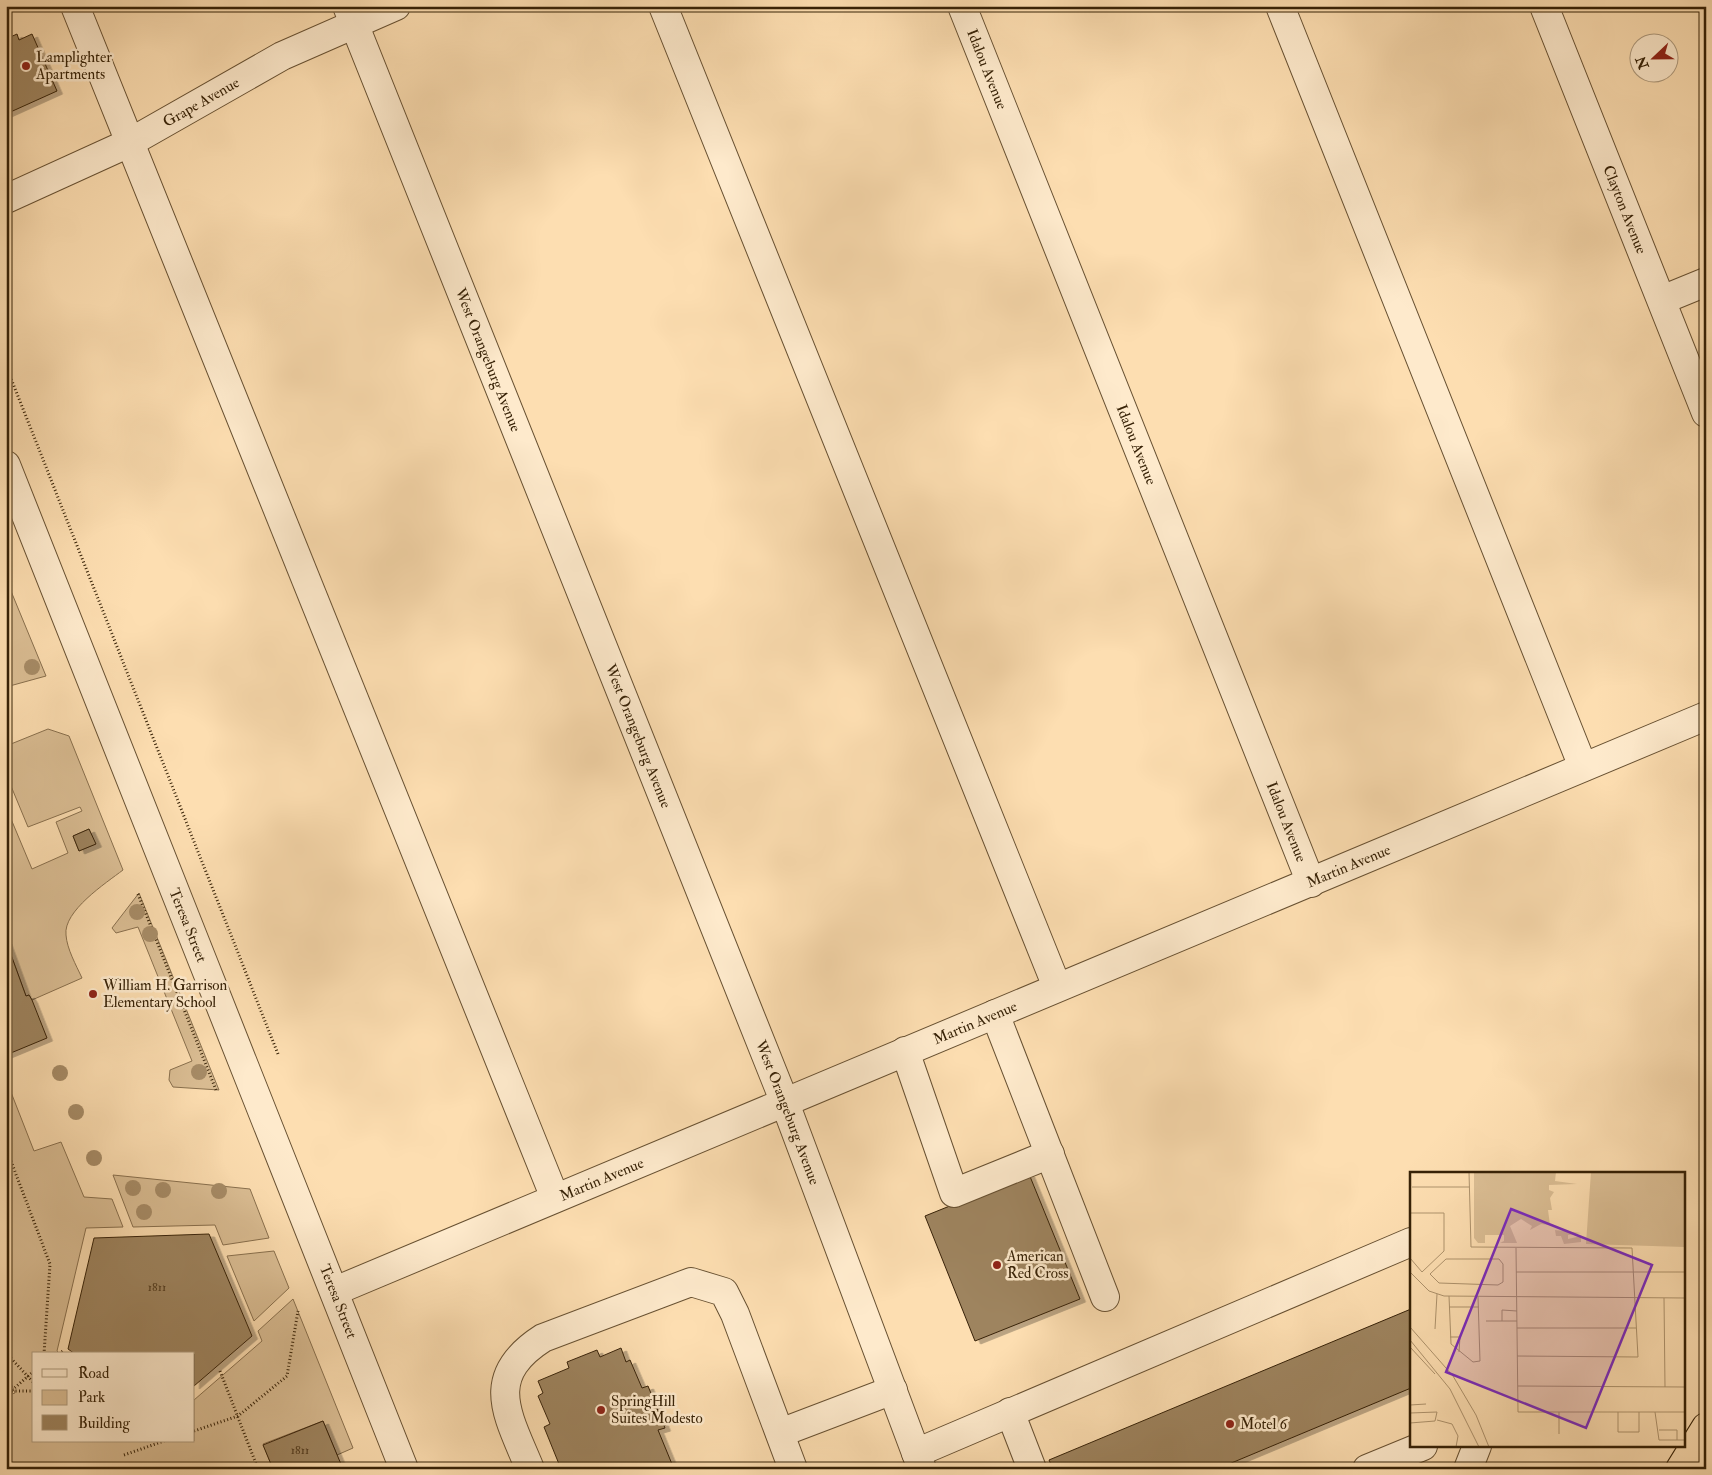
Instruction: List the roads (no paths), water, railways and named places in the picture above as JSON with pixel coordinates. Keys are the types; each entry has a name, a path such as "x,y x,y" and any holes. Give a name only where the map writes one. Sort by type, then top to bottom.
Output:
{"highway":[{"path":"1680,1469 1706,1427"}],"street":[{"path":"75,6 556,1198"},
{"name":"Grape Avenue","path":"6,199 129,143 351,15 396,6"},
{"path":"662,6 1057,988"},
{"name":"Idalou Avenue","path":"962,6 1311,883"},
{"path":"1280,6 1583,768"},
{"name":"Clayton Avenue","path":"1544,6 1706,413"},
{"name":"West Orangeburg Avenue","path":"351,15 785,1103 919,1461"},
{"path":"1662,300 1706,282"},
{"name":"Teresa Street","path":"6,465 94,694 335,1290 404,1469"},
{"name":"Martin Avenue","path":"335,1290 1706,716"},
{"path":"995,1014 1105,1297"},
{"path":"905,1051 954,1193 1050,1154"},
{"path":"919,1461 1010,1412 1410,1242"},
{"path":"530,1469 505,1406 508,1372 527,1348 543,1338 691,1282 724,1292 735,1314 793,1469"},
{"path":"780,1433 893,1390"},
{"path":"1010,1412 1032,1469"},
{"path":"1367,1469 1418,1448"},
{"path":"1468,1469 1476,1448"}],"place":[{"name":"Lamplighter Apartments","path":"26,66"},
{"name":"William H. Garrison Elementary School","path":"93,994"},
{"name":"American Red Cross","path":"997,1265"},
{"name":"SpringHill Suites Modesto","path":"601,1410"},
{"name":"Motel 6","path":"1230,1424"}]}
